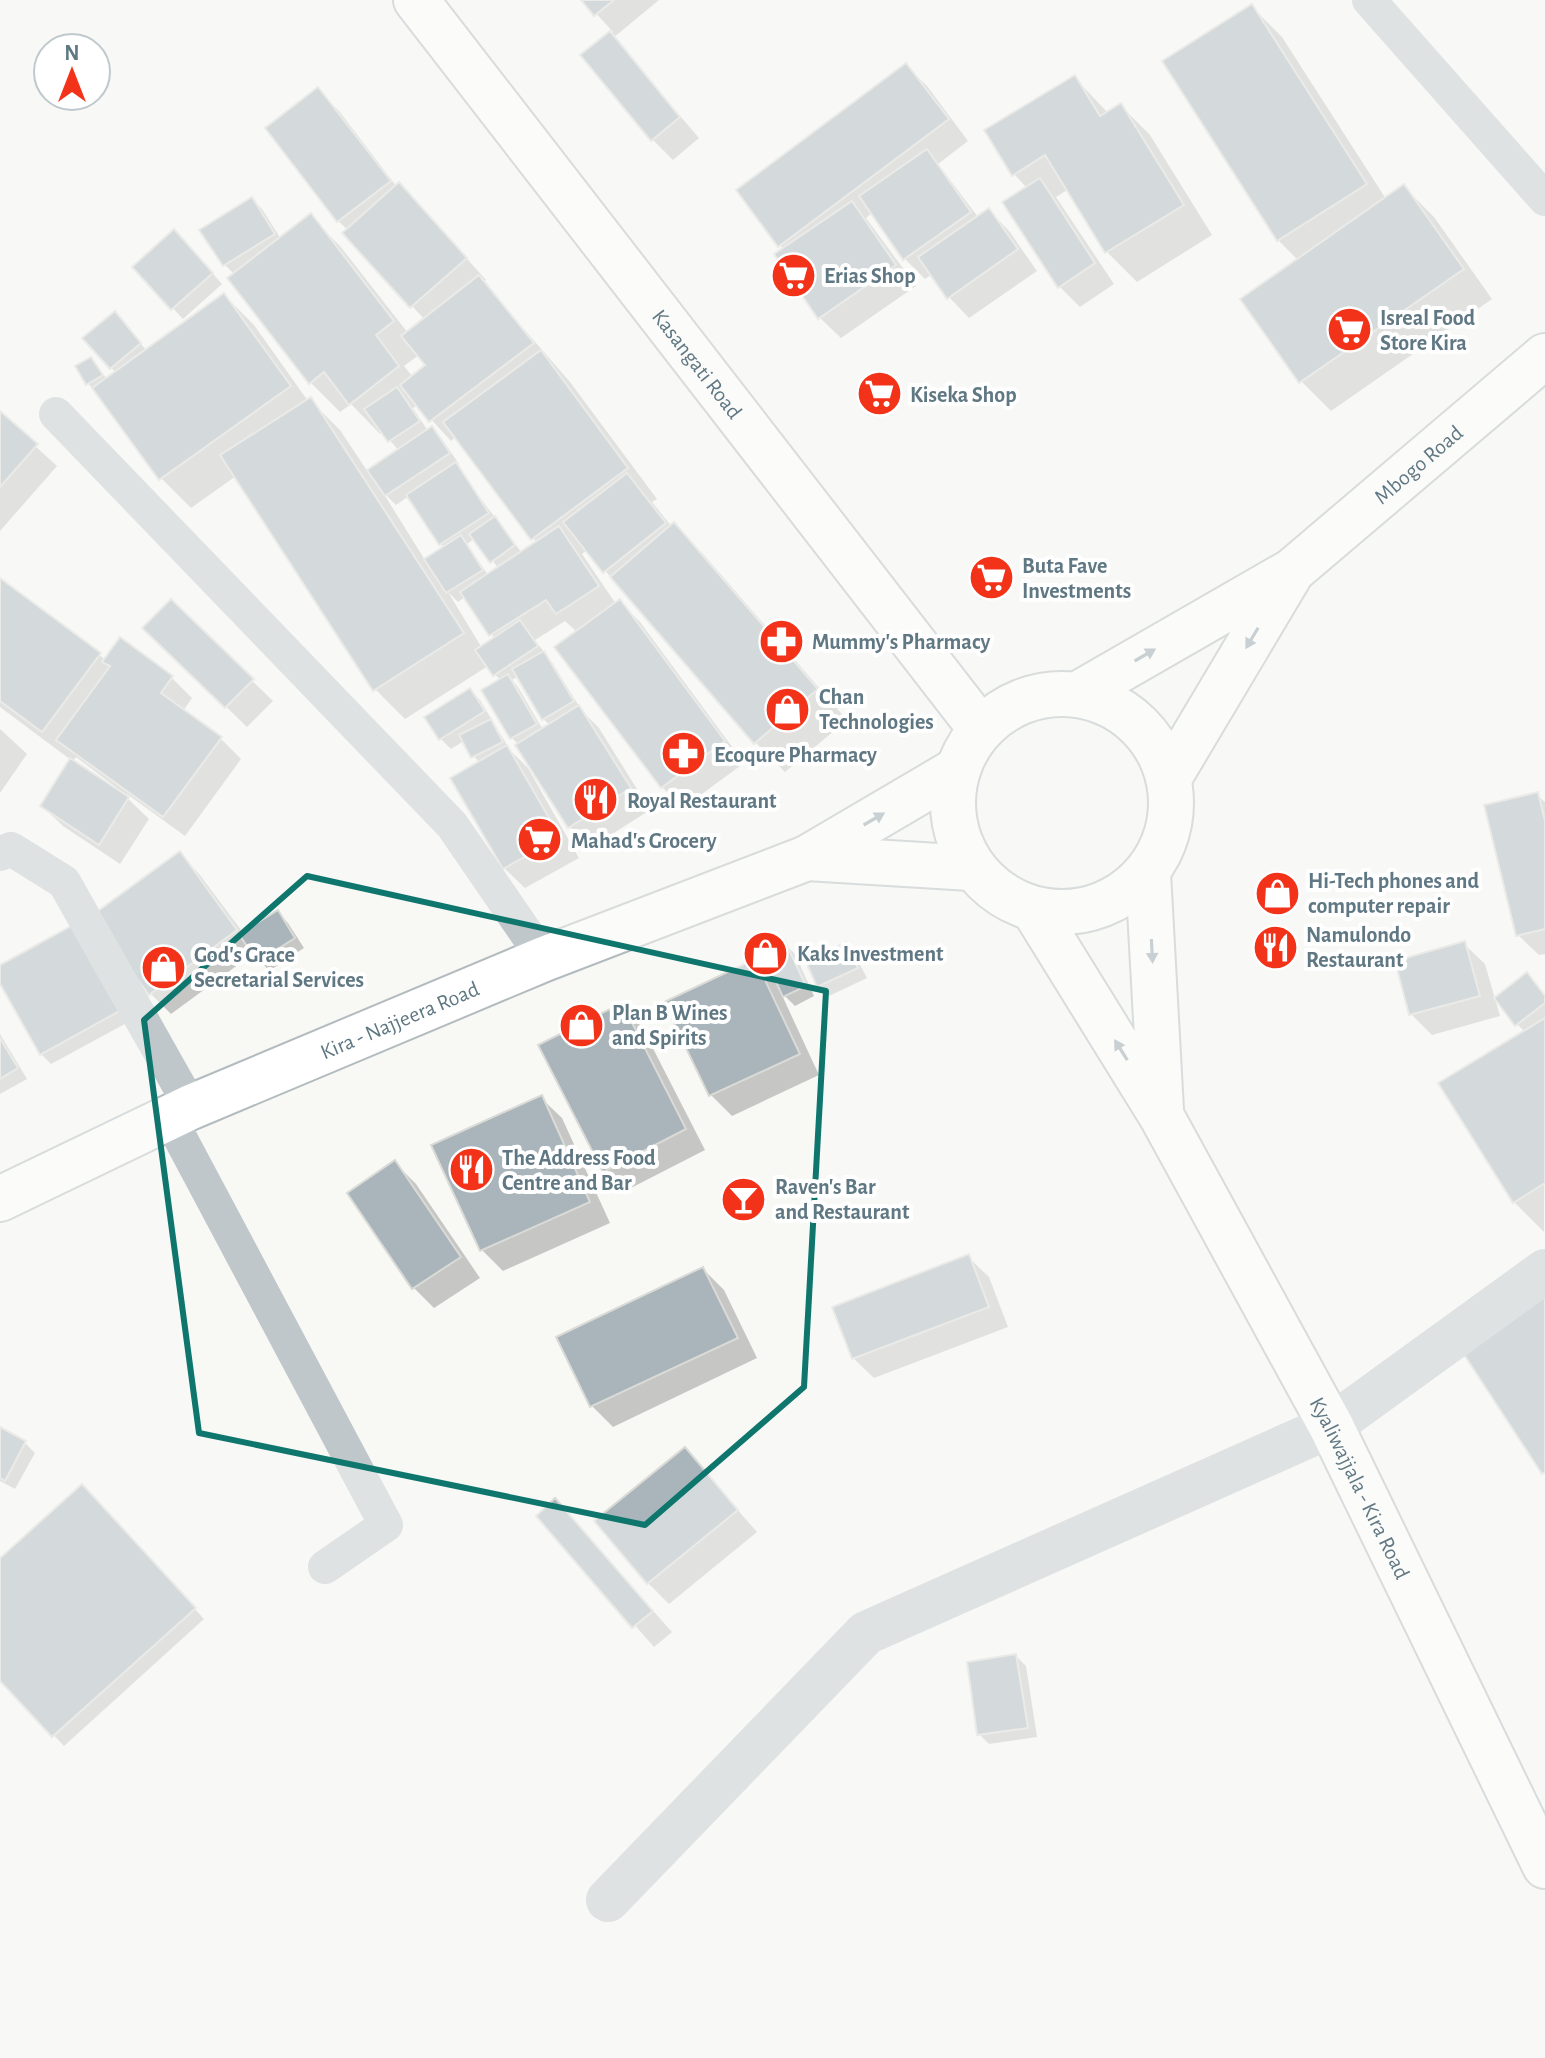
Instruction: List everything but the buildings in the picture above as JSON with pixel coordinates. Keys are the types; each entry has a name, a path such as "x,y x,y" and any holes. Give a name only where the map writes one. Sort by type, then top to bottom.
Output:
{"main road":[{"name":"Kasangati Road","path":"416,0 980,728"},
{"name":"Mbogo Road","path":"1078,694 1292,571 1545,356"},
{"name":"Mbogo Road","path":"1169,778 1292,571"},
{"path":"1078,694 1119,709 1152,738 1169,778 1169,828 1148,873 1116,900 1076,912 1034,910 999,894 971,868 952,821 955,771 980,728 1024,699 1078,694"},
{"name":"Kira - Najjeera Road","path":"2,1196 180,1112 544,959 807,858 955,771"},
{"name":"Kira - Najjeera Road","path":"807,858 971,868"},
{"name":"Kyaliwajjala - Kira Road","path":"1148,873 1162,1117"},
{"name":"Kyaliwajjala - Kira Road","path":"1034,910 1162,1117 1331,1426 1545,1866"}],"street":[{"path":"608,1900 866,1633 1331,1426 1545,1271"}],"lane":[{"path":"1369,0 1545,199"},
{"path":"56,414 452,825 544,959"},
{"path":"0,854 11,849 64,882 386,1525 325,1567"}],"highlighted area":[{"path":"307,876 826,991 804,1387 645,1525 199,1433 144,1020"}],"place":[{"name":"Erias Shop","path":"793,275"},
{"name":"Isreal Food Store Kira","path":"1349,330"},
{"name":"Kiseka Shop","path":"879,394"},
{"name":"Buta Fave Investments","path":"991,578"},
{"name":"Mummy's Pharmacy","path":"781,641"},
{"name":"Chan Technologies","path":"788,709"},
{"name":"Ecoqure Pharmacy","path":"683,754"},
{"name":"Royal Restaurant","path":"596,800"},
{"name":"Mahad's Grocery","path":"540,840"},
{"name":"Hi-Tech phones and computer repair","path":"1277,893"},
{"name":"Namulondo Restaurant","path":"1275,947"},
{"name":"Kaks Investment","path":"766,953"},
{"name":"God's Grace Secretarial Services","path":"163,967"},
{"name":"Plan B Wines and Spirits","path":"581,1025"},
{"name":"The Address Food Centre and Bar","path":"471,1170"},
{"name":"Raven's Bar and Restaurant","path":"744,1199"}]}
